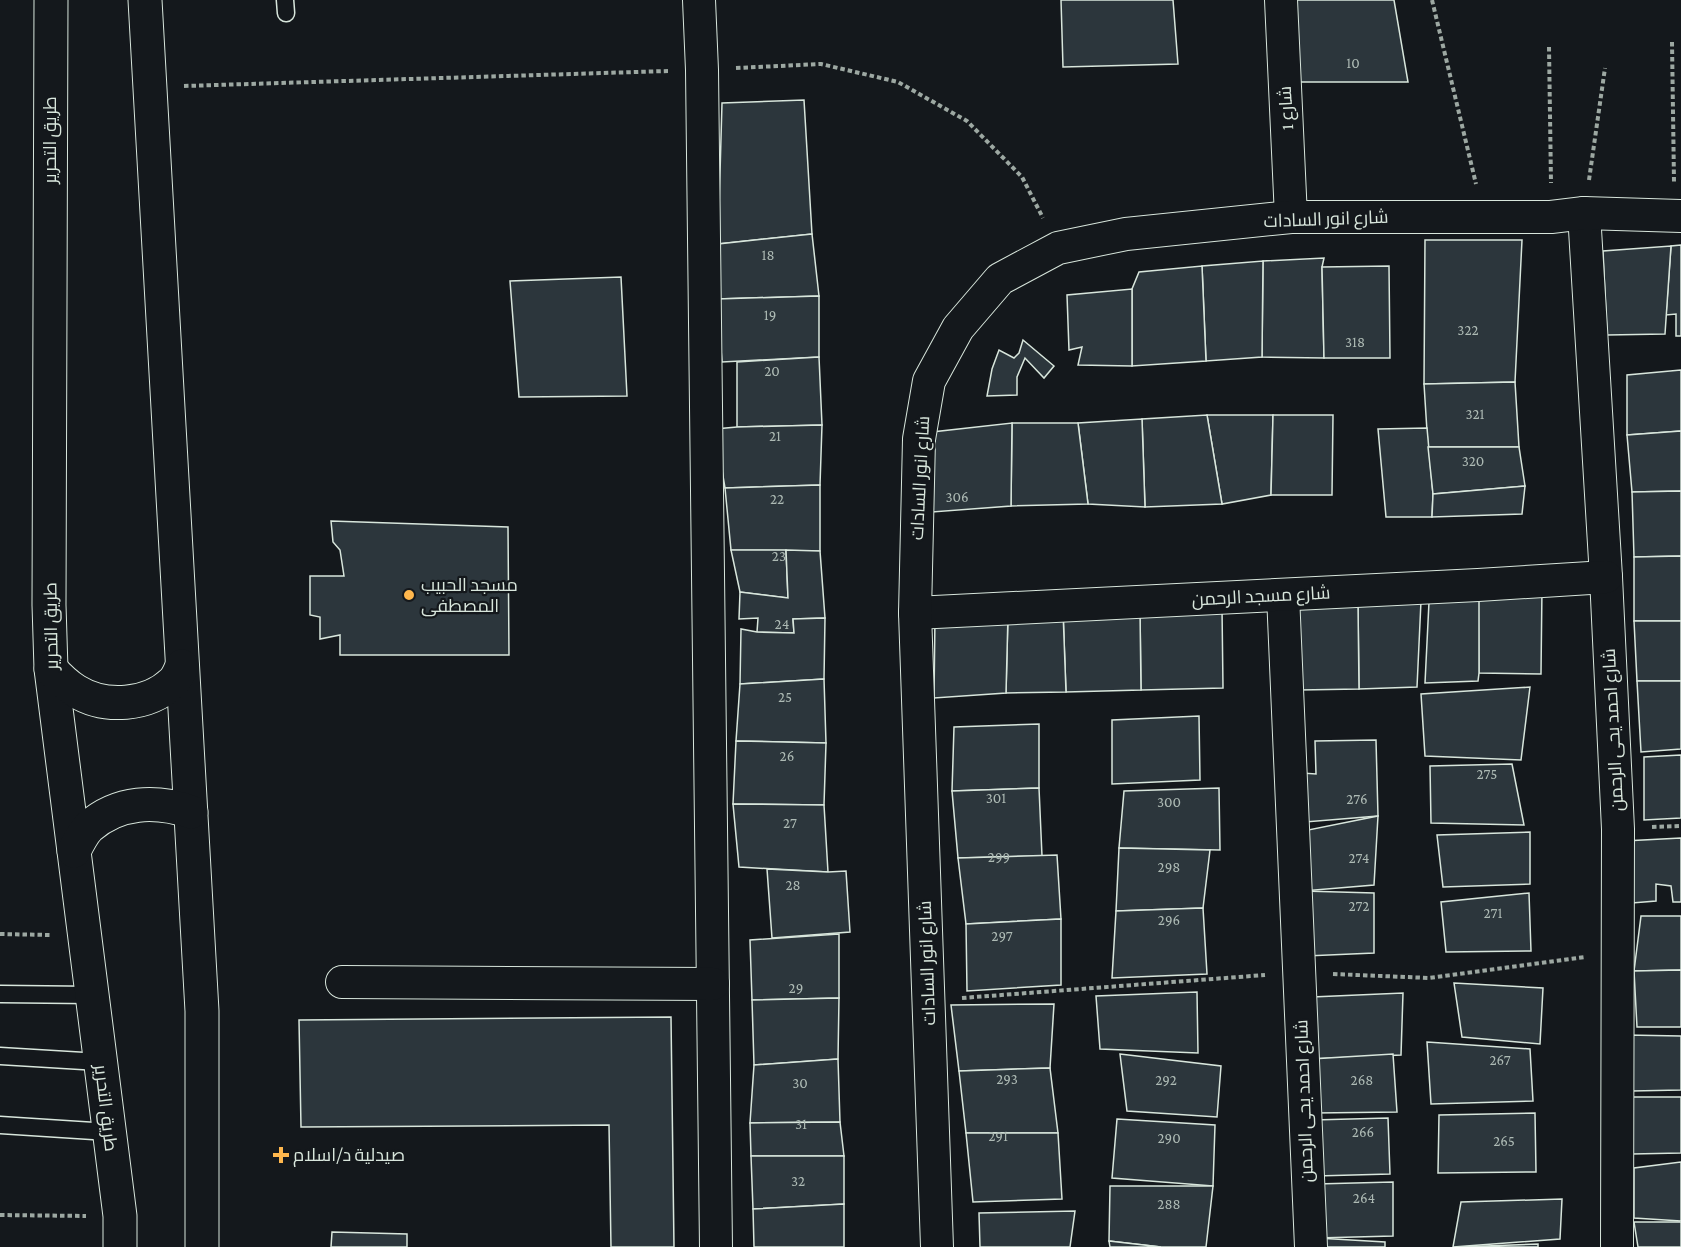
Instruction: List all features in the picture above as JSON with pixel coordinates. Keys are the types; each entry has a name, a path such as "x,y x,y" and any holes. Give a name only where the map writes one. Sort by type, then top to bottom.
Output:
{"street":[{"name":"طريق التحرير","path":"51,0 49,605 51,669 120,1231"},
{"path":"145,0 202,1011 202,1247"},
{"path":"699,0 702,70 716,1247"},
{"name":"شارع 1","path":"1281,0 1291,217"},
{"name":"شارع انور السادات","path":"938,1247 915,613 919,439 929,381 958,328 1000,279 1058,248 1126,234 1291,217 1551,217 1584,213 1678,216"},
{"name":"شارع احمد يحى الرحمن","path":"1584,213 1606,577 1618,829 1617,1247"},
{"name":"شارع مسجد الرحمن","path":"915,613 1606,577"},
{"name":"شارع احمد يحى الرحمن","path":"1283,595 1311,1247"},
{"path":"51,669 63,682 93,699 127,702 160,691 174,681 183,666"},
{"path":"74,850 87,828 120,809 138,804 158,804 191,812"},
{"path":"342,982 712,984"}],"lane":[{"path":"0,994 92,995"},
{"path":"0,1056 100,1062"},
{"path":"0,1125 109,1132"}],"path":[{"path":"1432,0 1484,216"},
{"path":"1672,42 1678,216"},
{"path":"1549,47 1551,217"},
{"path":"150,87 702,70 821,64 898,82 967,121 1022,177 1058,248"},
{"path":"1584,213 1605,68"},
{"path":"0,934 85,936"},
{"path":"0,1215 120,1231"}],"building":[{"path":"1061,0 1173,0 1178,64 1063,67"},
{"path":"1296,0 1394,0 1408,82 1300,82"},
{"path":"804,100 812,234 718,244 722,103"},
{"path":"812,234 819,296 717,299 718,244"},
{"path":"1425,240 1522,240 1515,382 1424,384"},
{"path":"1681,245 1681,336 1676,336 1676,314 1666,315 1671,246"},
{"path":"1671,246 1665,334 1607,335 1603,251"},
{"path":"1324,258 1322,267 1324,358 1262,357 1263,261"},
{"path":"1263,261 1262,357 1206,361 1202,266"},
{"path":"1202,266 1206,361 1132,366 1132,289 1139,272"},
{"path":"1389,266 1390,358 1324,358 1322,267"},
{"path":"621,277 627,396 519,397 510,281"},
{"path":"1132,289 1132,366 1078,365 1082,347 1069,350 1067,295"},
{"path":"819,296 819,357 722,362 717,299"},
{"path":"1023,340 1054,366 1044,378 1025,358 1017,377 1017,395 987,396 992,369 999,350 1014,358 1019,353"},
{"path":"819,357 822,425 737,427 737,362"},
{"path":"1681,370 1681,431 1627,435 1627,375"},
{"path":"1515,382 1519,447 1428,447 1424,384"},
{"path":"1207,415 1273,415 1271,495 1222,504"},
{"path":"1207,415 1222,504 1145,507 1142,419"},
{"path":"1273,415 1333,415 1332,495 1271,495"},
{"path":"1142,419 1145,507 1088,504 1078,423"},
{"path":"1012,423 1078,423 1088,504 1011,506"},
{"path":"1012,423 1011,506 932,512 932,432"},
{"path":"822,425 820,485 725,488 715,429"},
{"path":"1427,428 1433,494 1432,517 1386,517 1378,429"},
{"path":"1681,431 1681,491 1632,492 1627,435"},
{"path":"1428,447 1519,447 1525,486 1433,494"},
{"path":"820,485 820,551 731,550 725,488"},
{"path":"1525,486 1522,514 1432,517 1433,494"},
{"path":"1681,491 1681,556 1634,557 1632,492"},
{"name":"مسجد الحبيب المصطفى","path":"331,521 508,527 509,655 340,655 340,635 320,639 320,617 310,615 310,576 344,576 340,550 333,542"},
{"path":"731,550 786,550 788,598 740,592"},
{"path":"786,550 820,551 825,618 793,619 794,633 757,632 758,618 739,619 740,592 788,598"},
{"path":"1681,556 1681,621 1634,621 1634,557"},
{"path":"1478,585 1542,587 1541,674 1479,673"},
{"path":"1479,600 1478,681 1425,683 1429,602"},
{"path":"1421,601 1417,687 1359,689 1358,604"},
{"path":"1358,604 1359,689 1299,690 1295,606"},
{"path":"1222,608 1223,688 1141,690 1140,611"},
{"path":"1063,611 1140,611 1141,690 1066,692"},
{"path":"1063,611 1066,692 1006,693 1008,615"},
{"path":"1008,615 1006,693 934,698 935,616"},
{"path":"825,618 824,679 740,684 741,629 794,633 793,619"},
{"path":"1634,621 1681,621 1681,681 1637,681"},
{"path":"824,679 826,743 736,741 740,684"},
{"path":"1637,681 1681,681 1681,749 1641,752"},
{"path":"1530,687 1521,760 1425,756 1421,694"},
{"path":"1199,716 1200,780 1112,784 1112,720"},
{"path":"1039,724 1039,788 952,791 954,727"},
{"path":"1376,740 1378,816 1305,822 1302,773 1316,774 1315,741"},
{"path":"736,741 826,743 824,805 733,804"},
{"path":"1681,755 1681,818 1644,820 1644,757"},
{"path":"1512,764 1524,825 1431,823 1430,766"},
{"path":"1039,788 1042,856 958,858 952,791"},
{"path":"1219,788 1220,850 1119,848 1124,791"},
{"path":"733,804 824,805 828,872 739,867"},
{"path":"1378,816 1374,885 1303,891 1303,831"},
{"path":"1530,832 1530,884 1443,887 1437,835"},
{"path":"1681,838 1681,902 1673,902 1671,886 1656,884 1656,901 1632,903 1624,841"},
{"path":"1119,848 1210,850 1203,908 1116,911"},
{"path":"1057,855 1061,919 966,924 958,858"},
{"path":"767,869 846,871 850,932 772,938"},
{"path":"1303,891 1374,893 1374,953 1306,956"},
{"path":"1529,893 1531,951 1446,952 1441,902"},
{"path":"1203,908 1207,974 1112,978 1116,911"},
{"path":"1641,916 1681,916 1681,970 1634,971"},
{"path":"1061,919 1061,985 967,991 966,924"},
{"path":"839,934 839,998 752,1000 750,940"},
{"path":"1681,970 1681,1027 1637,1027 1634,971"},
{"path":"1454,983 1543,988 1540,1044 1462,1037"},
{"path":"1197,992 1198,1053 1100,1049 1096,996"},
{"path":"1403,993 1401,1055 1311,1059 1312,997"},
{"path":"839,998 838,1059 754,1065 752,1000"},
{"path":"1054,1004 1050,1068 959,1071 951,1005"},
{"path":"671,1017 674,1247 611,1247 609,1125 301,1127 299,1020"},
{"path":"1626,1035 1681,1036 1681,1090 1632,1091"},
{"path":"1427,1042 1530,1049 1533,1101 1431,1104"},
{"path":"1120,1054 1221,1066 1217,1117 1127,1111"},
{"path":"1393,1054 1397,1112 1315,1113 1311,1059"},
{"path":"838,1059 840,1122 750,1123 754,1065"},
{"path":"1050,1068 1058,1133 966,1133 959,1071"},
{"path":"1633,1097 1681,1097 1681,1153 1632,1154"},
{"path":"1535,1113 1536,1172 1438,1173 1439,1115"},
{"path":"1388,1118 1390,1174 1316,1176 1313,1120"},
{"path":"1117,1119 1215,1125 1213,1186 1112,1178"},
{"path":"840,1122 844,1156 751,1156 750,1123"},
{"path":"966,1133 1058,1133 1062,1199 973,1202"},
{"path":"751,1156 844,1156 844,1204 753,1209"},
{"path":"1681,1162 1681,1221 1634,1218 1634,1168"},
{"path":"1393,1182 1393,1236 1317,1238 1316,1184"},
{"path":"1110,1186 1213,1186 1206,1247 1161,1247 1109,1241"},
{"path":"1562,1199 1560,1239 1453,1247 1461,1202"},
{"path":"844,1204 844,1247 754,1247 753,1209"},
{"path":"1075,1211 1070,1247 980,1247 979,1213"},
{"path":"1634,1222 1681,1222 1681,1247 1638,1247"},
{"path":"332,1232 407,1234 407,1247 331,1247"},
{"path":"1317,1238 1385,1242 1385,1247 1318,1247"},
{"path":"1109,1241 1161,1247 1110,1247"},
{"path":"1538,1244 1538,1247 1458,1247"}],"place":[{"name":"مسجد الحبيب المصطفى","path":"409,595"},
{"name":"صيدلية د/اسلام","path":"281,1155"}]}
